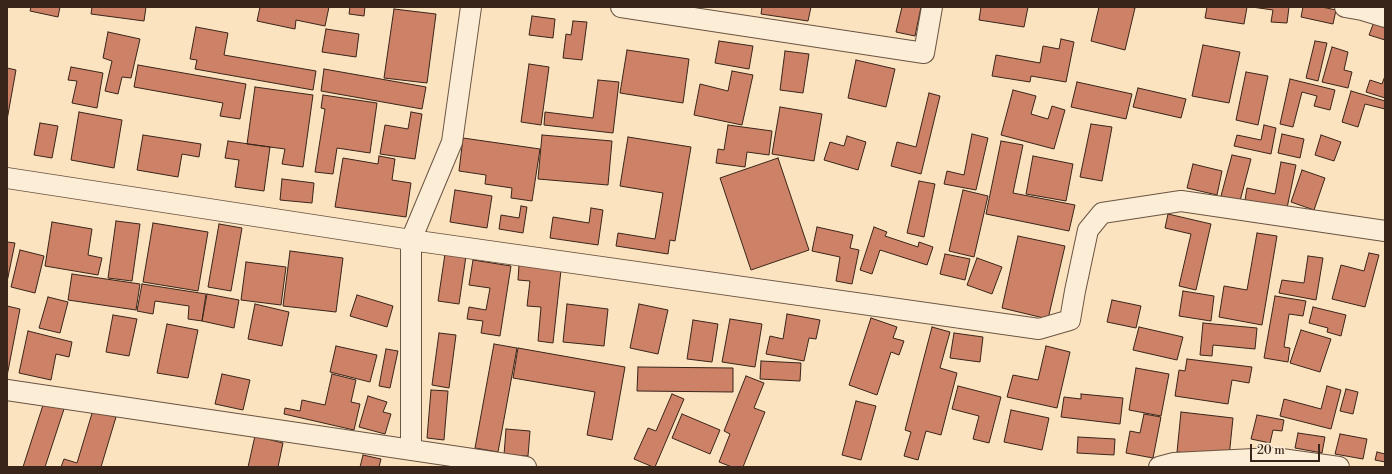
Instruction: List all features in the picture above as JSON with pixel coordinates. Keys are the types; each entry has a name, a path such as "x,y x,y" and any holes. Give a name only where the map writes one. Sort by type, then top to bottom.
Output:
{"street":[{"path":"411,450 412,240 452,142 471,7"},
{"path":"621,7 924,53 932,7"},
{"path":"1345,7 1362,10 1385,17"},
{"path":"7,178 412,240 1039,329 1070,320 1088,230 1102,213 1181,201 1385,231"},
{"path":"7,390 526,467"},
{"path":"1159,467 1174,463 1274,458 1339,467"}],"building":[{"path":"31,7 60,7 58,17 30,11"},
{"path":"92,7 146,7 144,21 91,14"},
{"path":"260,7 329,7 325,26 296,20 295,29 257,21"},
{"path":"350,7 365,7 364,16 349,14"},
{"path":"762,7 811,7 808,21 761,14"},
{"path":"902,7 921,7 915,36 896,32"},
{"path":"981,7 1028,7 1024,27 979,20"},
{"path":"1099,7 1135,8 1125,50 1091,41"},
{"path":"1207,7 1247,7 1244,24 1205,18"},
{"path":"1252,7 1289,7 1287,23 1271,22 1273,10"},
{"path":"1303,7 1322,7 1336,10 1333,24 1301,17"},
{"path":"394,9 436,14 427,83 384,78"},
{"path":"532,16 555,19 553,38 529,35"},
{"path":"573,21 587,22 582,60 563,58 566,34 571,35"},
{"path":"1374,22 1385,25 1385,40 1369,35"},
{"path":"196,27 228,33 224,55 316,71 313,90 195,69 197,60 190,59"},
{"path":"326,29 359,34 356,57 322,52"},
{"path":"108,32 140,39 131,78 122,77 118,94 105,91 112,61 103,58"},
{"path":"1061,39 1074,42 1066,82 1031,76 1030,82 992,76 996,55 1040,63 1043,46 1059,49"},
{"path":"719,41 753,46 749,69 715,63"},
{"path":"1315,41 1327,43 1318,81 1306,78"},
{"path":"1203,45 1240,52 1229,103 1192,96"},
{"path":"1332,47 1348,52 1344,70 1352,72 1348,88 1322,82"},
{"path":"627,50 689,59 683,103 620,93"},
{"path":"785,51 809,54 803,93 780,90"},
{"path":"856,60 895,69 886,107 848,98"},
{"path":"529,64 549,67 541,125 521,122"},
{"path":"138,65 246,84 240,119 220,116 223,103 134,87"},
{"path":"71,67 103,73 97,108 72,103 77,81 68,80"},
{"path":"7,68 16,70 7,120"},
{"path":"324,69 426,87 422,109 321,91"},
{"path":"732,71 753,75 742,125 694,115 700,84 728,91"},
{"path":"1246,72 1268,76 1258,125 1236,120"},
{"path":"1385,76 1385,98 1366,92 1370,80 1382,84"},
{"path":"1290,79 1335,90 1330,110 1314,106 1317,96 1302,92 1293,127 1280,124"},
{"path":"598,80 619,82 613,133 544,125 545,112 593,118"},
{"path":"1077,82 1132,94 1126,119 1071,107"},
{"path":"255,87 313,95 303,167 282,164 285,149 247,144"},
{"path":"1138,88 1186,99 1181,118 1133,107"},
{"path":"1013,90 1036,96 1031,114 1048,119 1052,106 1065,110 1054,149 1001,135"},
{"path":"1351,91 1385,101 1385,109 1365,104 1358,127 1342,122"},
{"path":"929,93 940,96 921,174 891,166 897,142 916,147"},
{"path":"323,95 377,103 370,153 337,148 333,174 315,172 325,109 321,108"},
{"path":"780,107 822,114 814,161 772,154"},
{"path":"79,112 122,120 114,168 71,160"},
{"path":"411,112 422,114 415,159 380,154 385,125 408,129"},
{"path":"40,123 58,126 52,158 34,155"},
{"path":"1091,124 1112,127 1102,181 1080,177"},
{"path":"728,125 772,131 769,155 747,152 745,167 716,163 718,149 724,150"},
{"path":"1264,125 1276,128 1271,154 1234,146 1237,135 1261,140"},
{"path":"972,134 988,138 976,190 944,184 947,171 964,175"},
{"path":"1282,134 1304,139 1300,158 1278,153"},
{"path":"143,135 201,144 199,157 182,154 178,177 137,170"},
{"path":"542,135 612,141 608,185 538,179"},
{"path":"1321,135 1341,142 1334,161 1315,155"},
{"path":"847,136 866,142 858,170 824,160 830,142 844,146"},
{"path":"628,137 691,147 675,241 670,240 668,254 616,246 618,233 655,239 663,193 620,186"},
{"path":"463,138 540,149 532,201 511,198 512,188 485,184 486,175 459,171"},
{"path":"228,141 270,147 264,191 235,187 239,160 225,158"},
{"path":"1001,141 1023,145 1013,193 1075,205 1069,231 986,214"},
{"path":"1232,155 1251,159 1240,201 1221,196"},
{"path":"379,156 395,159 392,180 411,183 406,217 335,207 343,158 378,164"},
{"path":"1033,156 1073,164 1066,201 1026,194"},
{"path":"778,158 809,250 751,270 720,178"},
{"path":"1281,162 1296,165 1287,208 1245,200 1247,188 1275,194"},
{"path":"1193,164 1222,171 1217,195 1187,188"},
{"path":"1302,170 1325,178 1314,210 1291,202"},
{"path":"282,179 314,183 312,203 280,200"},
{"path":"919,181 935,184 924,237 907,233"},
{"path":"455,190 492,196 487,228 450,222"},
{"path":"963,190 988,196 974,257 949,251"},
{"path":"521,206 527,207 523,233 499,229 501,215 519,218"},
{"path":"591,208 603,210 598,245 550,238 553,217 589,223"},
{"path":"1168,214 1211,224 1196,290 1179,286 1191,234 1165,228"},
{"path":"116,221 140,224 132,281 108,278"},
{"path":"52,222 92,229 88,255 102,258 98,275 45,266"},
{"path":"153,223 208,232 198,291 143,282"},
{"path":"219,224 242,228 231,291 208,287"},
{"path":"817,227 853,235 850,248 859,250 852,284 836,281 840,257 812,251"},
{"path":"874,227 887,232 885,236 918,247 919,242 933,247 927,265 880,250 872,274 860,270"},
{"path":"1257,233 1277,236 1262,325 1219,317 1224,286 1247,290"},
{"path":"1018,236 1065,246 1048,319 1002,308"},
{"path":"7,242 15,243 7,282"},
{"path":"20,250 44,256 35,293 11,287"},
{"path":"290,251 343,258 336,312 283,306"},
{"path":"1369,253 1379,255 1365,307 1332,299 1341,265 1364,271"},
{"path":"445,254 466,256 459,304 438,301"},
{"path":"945,254 970,259 965,280 940,274"},
{"path":"1308,256 1323,258 1316,300 1279,293 1282,280 1304,283"},
{"path":"977,258 1002,267 992,294 967,285"},
{"path":"473,260 511,266 500,336 481,333 483,321 467,319 469,307 486,310 490,288 469,285"},
{"path":"246,262 286,267 281,305 241,300"},
{"path":"519,265 561,270 553,343 538,341 541,307 527,306 530,281 518,280"},
{"path":"72,274 140,284 136,310 68,300"},
{"path":"142,284 206,294 202,321 188,319 189,306 155,301 153,314 137,311"},
{"path":"1183,291 1214,296 1211,321 1179,316"},
{"path":"207,294 239,300 234,328 202,321"},
{"path":"357,295 393,306 387,327 350,316"},
{"path":"1275,296 1306,301 1303,316 1289,314 1284,347 1290,348 1288,362 1264,358"},
{"path":"48,297 68,302 60,333 39,328"},
{"path":"1112,300 1141,306 1136,328 1107,322"},
{"path":"255,304 289,312 282,346 248,339"},
{"path":"567,304 608,309 604,346 563,342"},
{"path":"639,304 668,310 658,354 630,348"},
{"path":"7,306 20,309 7,376"},
{"path":"1313,307 1346,315 1341,336 1327,332 1328,328 1309,323"},
{"path":"787,314 820,320 816,339 809,338 804,361 766,354 770,336 783,339"},
{"path":"113,315 137,319 129,356 106,352"},
{"path":"871,318 897,327 893,338 904,341 899,355 891,352 877,395 849,385"},
{"path":"730,319 762,324 755,367 722,362"},
{"path":"693,320 718,324 712,362 687,359"},
{"path":"1203,323 1257,328 1255,349 1213,345 1212,356 1200,355"},
{"path":"167,324 198,330 188,378 157,373"},
{"path":"932,327 950,332 940,368 957,373 941,435 926,431 918,460 904,456 911,432 905,430"},
{"path":"1139,327 1183,337 1177,360 1133,350"},
{"path":"1301,330 1331,339 1320,372 1290,363"},
{"path":"28,331 72,342 69,357 56,354 51,380 19,373"},
{"path":"439,333 456,335 449,388 432,385"},
{"path":"954,333 983,337 980,362 950,358"},
{"path":"494,344 517,348 498,452 475,448"},
{"path":"336,346 377,355 370,382 330,372"},
{"path":"1046,346 1070,352 1057,408 1007,397 1013,375 1038,380"},
{"path":"518,348 625,367 612,440 587,435 595,392 513,378"},
{"path":"386,349 398,351 390,388 379,386"},
{"path":"1187,359 1252,367 1249,383 1232,380 1228,404 1175,396 1179,370 1185,371"},
{"path":"761,361 801,363 800,381 760,379"},
{"path":"638,367 733,368 733,392 637,391"},
{"path":"1136,368 1169,374 1161,416 1129,410"},
{"path":"222,374 250,380 243,410 215,404"},
{"path":"332,374 356,380 351,402 360,404 354,430 284,414 285,408 300,411 302,400 325,405"},
{"path":"746,376 764,383 754,408 765,412 743,467 732,467 719,462 730,434 724,431"},
{"path":"958,386 1001,397 989,443 973,439 979,416 952,409"},
{"path":"1327,386 1341,390 1331,429 1280,416 1284,399 1321,409"},
{"path":"1346,389 1358,392 1353,414 1340,411"},
{"path":"431,390 448,391 444,440 427,438"},
{"path":"672,394 684,399 655,467 653,467 634,459 648,428 656,431"},
{"path":"1081,394 1123,398 1120,424 1061,417 1064,397 1081,399"},
{"path":"368,396 387,402 383,412 391,414 385,434 359,427"},
{"path":"856,401 876,406 861,460 842,455"},
{"path":"44,402 64,409 45,467 23,467"},
{"path":"93,410 116,417 101,467 61,467 64,459 77,463"},
{"path":"1011,410 1049,418 1042,450 1004,442"},
{"path":"1181,412 1233,418 1229,457 1177,452"},
{"path":"682,414 720,430 710,454 672,438"},
{"path":"1144,414 1161,417 1153,458 1126,453 1130,431 1140,433"},
{"path":"1257,415 1284,420 1282,431 1273,430 1270,443 1251,439"},
{"path":"506,429 530,431 528,456 504,455"},
{"path":"1298,433 1325,437 1322,453 1295,448"},
{"path":"1340,434 1367,439 1363,459 1335,454"},
{"path":"255,436 283,443 278,467 248,467"},
{"path":"1078,437 1115,439 1114,455 1077,453"},
{"path":"1377,452 1385,454 1385,462 1375,460"},
{"path":"363,455 381,459 379,467 360,467"}]}
